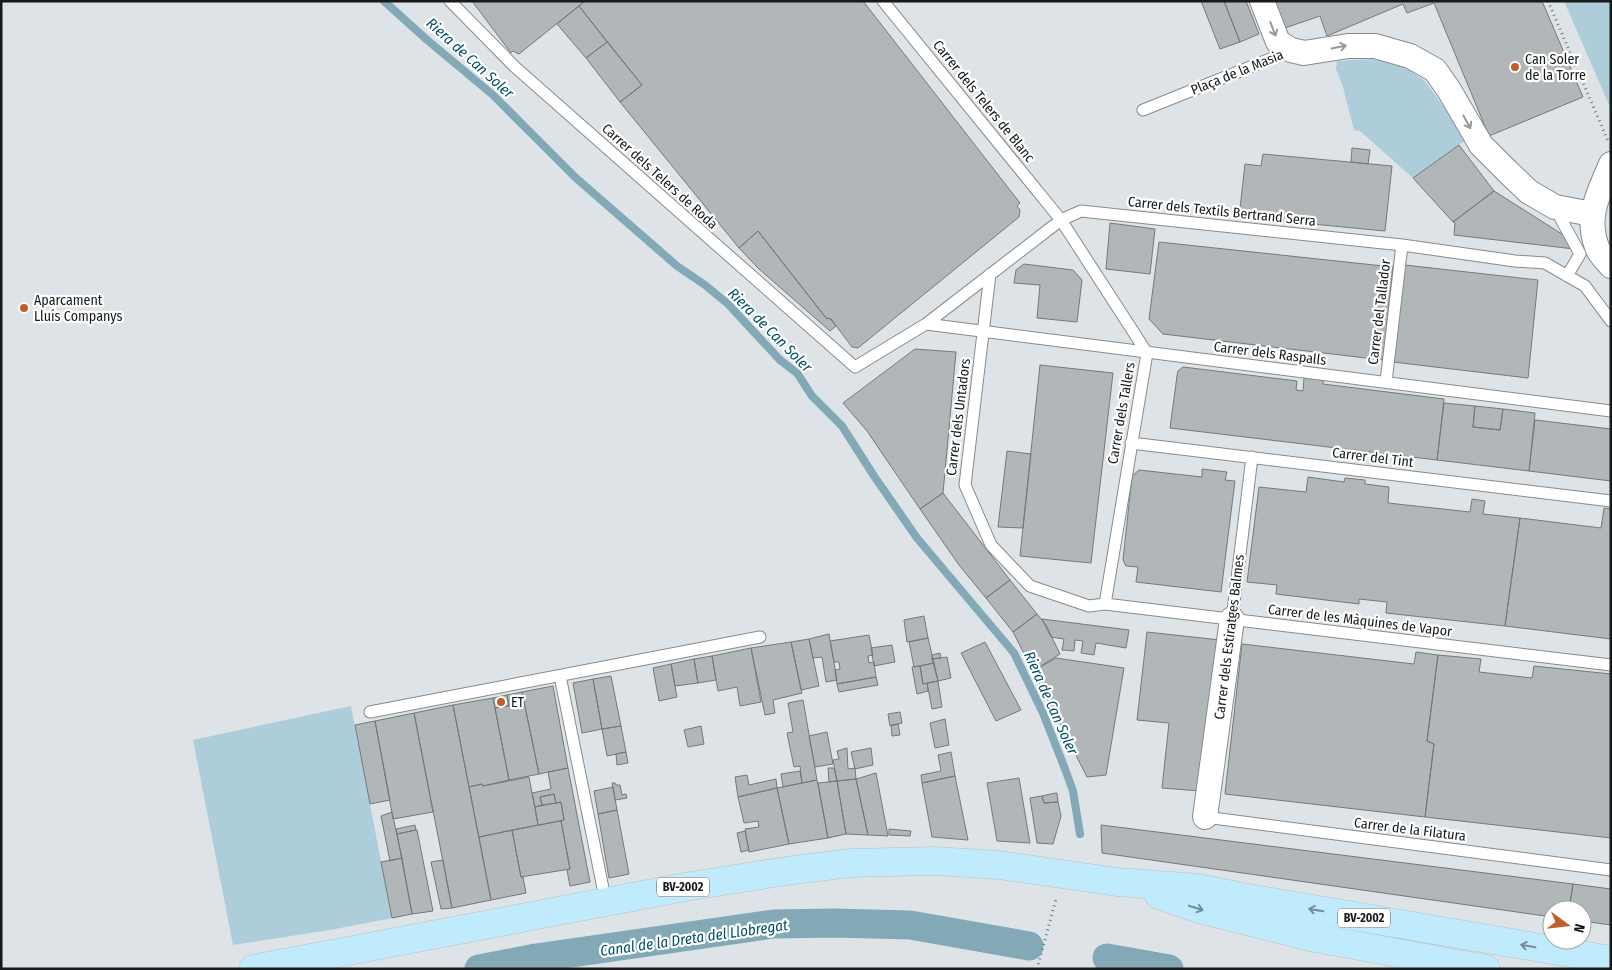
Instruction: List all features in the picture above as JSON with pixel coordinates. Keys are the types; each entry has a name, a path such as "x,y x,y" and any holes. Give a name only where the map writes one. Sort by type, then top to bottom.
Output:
{"main road":[{"name":"BV-2002","path":"253,969 685,887 786,870 850,863 935,861 999,866 1117,882 1198,888 1258,900 1611,960"},
{"name":"BV-2002","path":"1117,882 1199,909 1310,938 1486,969"}],"street":[{"path":"1262,1 1278,42 1291,50"},
{"name":"Plaça de la Masia","path":"1291,50 1304,53 1348,46 1375,46 1410,56 1435,70 1450,90 1481,145 1529,192 1555,207 1592,214"},
{"path":"1610,156 1592,214 1597,249 1611,266"},
{"name":"Carrer dels Estiratges Balmes","path":"1205,817 1232,620"}],"lane":[{"name":"Carrer dels Telers de Roda","path":"450,1 515,67 855,367"},
{"name":"Carrer dels Telers de Blanc","path":"883,1 1061,220"},
{"name":"Plaça de la Masia","path":"1143,110 1291,50"},
{"path":"1555,207 1580,254 1567,276"},
{"name":"Carrer dels Textils Bertrand Serra","path":"855,367 926,324 1061,220 1081,211 1402,245 1516,261 1545,263 1585,286 1611,321"},
{"name":"Carrer dels Tallers","path":"1061,220 1147,353 1105,604"},
{"name":"Carrer del Tallador","path":"1386,382 1402,245"},
{"name":"Carrer dels Untadors","path":"990,274 965,484 991,545 1030,586 1089,606 1105,604"},
{"name":"Carrer dels Raspalls","path":"926,324 1611,411"},
{"name":"Carrer del Tint","path":"1131,443 1611,501"},
{"name":"Carrer dels Estiratges Balmes","path":"1232,620 1252,457"},
{"name":"Carrer de les Màquines de Vapor","path":"1105,604 1611,665"},
{"path":"370,712 760,638"},
{"path":"560,676 606,903"},
{"name":"Carrer de la Filatura","path":"1205,817 1611,870"}],"path":[{"path":"1548,1 1608,138 1610,156"},
{"path":"1037,969 1063,875"}],"shaded area":[{"path":"1564,1 1611,1 1610,107"},
{"path":"1371,59 1403,66 1424,80 1467,139 1413,178 1360,131 1354,130 1343,87 1336,69 1337,61"},
{"path":"351,706 392,918 233,945 193,740"}],"building":[{"path":"472,1 585,1 519,54 513,51 511,53"},
{"path":"585,1 863,1 1020,203 1017,206 1020,210 1019,217 858,348 852,347 831,319 826,318 758,231 739,248 620,102 642,85 579,6"},
{"path":"1201,1 1224,1 1240,42 1220,49"},
{"path":"1224,1 1246,1 1259,34 1240,42"},
{"name":"Can Soler de la Torre","path":"1278,1 1542,1 1583,97 1489,136 1434,3 1407,13 1403,4 1327,36 1320,16 1279,30 1269,5"},
{"path":"579,6 607,42 586,58 557,24"},
{"path":"607,42 642,85 620,102 586,58"},
{"path":"1459,145 1494,191 1453,222 1413,178"},
{"path":"1352,148 1370,150 1368,164 1351,162"},
{"path":"1263,154 1392,166 1385,231 1239,217 1245,164 1261,166"},
{"path":"1494,191 1565,236 1574,249 1454,235 1455,223 1453,222"},
{"path":"1110,223 1155,229 1150,274 1106,269"},
{"path":"758,231 826,318 831,319 836,326 830,331 759,269 739,248"},
{"path":"1159,242 1393,267 1383,360 1163,334 1149,319"},
{"path":"1024,264 1073,270 1082,280 1077,322 1037,318 1040,285 1014,283 1016,270"},
{"path":"1405,265 1538,280 1528,378 1393,362"},
{"path":"915,349 956,352 943,493 920,509 867,431 843,403"},
{"path":"1040,365 1113,373 1091,563 1020,556"},
{"path":"1183,367 1297,381 1296,390 1303,391 1304,378 1323,379 1323,384 1444,399 1437,460 1170,428 1178,371"},
{"path":"1444,403 1475,406 1473,427 1500,430 1503,409 1535,413 1529,471 1437,460"},
{"path":"1475,406 1503,409 1500,430 1473,427"},
{"path":"1535,420 1611,429 1611,481 1529,471"},
{"path":"1007,451 1031,454 1023,528 998,527"},
{"path":"1202,469 1227,472 1225,480 1235,481 1221,592 1136,582 1138,567 1126,566 1123,560 1132,476 1139,470 1202,477"},
{"path":"1308,477 1344,482 1345,478 1365,480 1365,484 1389,487 1388,503 1470,512 1472,499 1485,501 1483,514 1520,518 1505,626 1386,613 1387,602 1359,599 1359,604 1276,594 1277,585 1247,582 1259,487 1306,492"},
{"path":"943,493 1010,580 986,598 959,565 920,509"},
{"path":"1604,508 1611,509 1611,639 1505,626 1520,518 1601,528"},
{"path":"1010,580 1037,614 1013,632 986,598"},
{"path":"1037,614 1046,625 1060,654 1033,671 1013,632"},
{"path":"924,616 928,638 907,642 904,620"},
{"path":"1042,619 1129,630 1126,648 1096,643 1094,655 1081,653 1083,641 1075,640 1074,651 1062,650 1064,639 1051,637"},
{"path":"1147,632 1220,640 1200,791 1162,788 1169,723 1137,720"},
{"path":"829,634 837,680 826,682 822,657 813,658 809,639"},
{"path":"869,635 873,655 868,656 869,663 874,662 876,677 837,684 835,670 840,669 839,662 834,662 830,641"},
{"path":"928,638 934,663 914,667 909,642"},
{"path":"809,639 819,686 801,690 791,642"},
{"path":"791,642 802,693 773,700 775,713 765,715 751,648"},
{"path":"985,642 1021,710 996,721 961,653"},
{"path":"1242,644 1414,664 1416,652 1438,655 1427,741 1434,744 1425,817 1225,794"},
{"path":"892,645 895,662 874,666 871,648"},
{"path":"751,648 761,702 740,706 737,687 718,691 712,656"},
{"path":"940,653 941,658 932,659 932,655"},
{"path":"1438,655 1481,659 1479,672 1532,678 1534,666 1611,674 1611,838 1425,817 1434,744 1427,741"},
{"path":"712,656 716,680 698,683 694,659"},
{"path":"947,657 951,678 938,681 932,659"},
{"path":"1056,658 1124,668 1106,775 1087,777 1033,671"},
{"path":"694,659 698,683 675,686 671,664"},
{"path":"934,663 938,681 923,684 920,666"},
{"path":"671,664 677,697 659,701 653,668"},
{"path":"920,666 923,684 927,683 928,691 917,694 912,667"},
{"path":"611,676 621,726 602,729 593,679"},
{"path":"876,677 878,685 839,692 837,684"},
{"path":"593,679 602,729 582,733 573,683"},
{"path":"938,681 942,707 932,709 927,683"},
{"path":"553,686 568,768 539,774 522,692"},
{"path":"522,692 539,774 509,780 495,708 509,706 507,695"},
{"name":"ET","path":"507,695 509,706 495,708 493,698"},
{"path":"493,698 509,780 469,787 453,705"},
{"path":"803,700 817,780 802,783 800,766 794,767 787,733 793,732 788,703"},
{"path":"453,705 491,900 452,908 414,713"},
{"path":"900,712 902,723 890,726 888,714"},
{"path":"414,713 433,812 393,819 375,721"},
{"path":"945,719 949,745 935,748 930,723"},
{"path":"375,721 390,800 370,804 355,725"},
{"path":"898,724 900,735 892,736 891,725"},
{"path":"621,726 626,752 607,756 602,729"},
{"path":"701,726 704,744 688,747 684,730"},
{"path":"827,732 833,764 815,767 809,736"},
{"path":"847,748 848,769 855,768 856,779 837,781 833,760 839,759 837,751"},
{"path":"871,748 873,765 855,769 851,752"},
{"path":"626,752 628,763 617,765 616,754"},
{"path":"951,752 955,776 922,783 921,775 941,771 938,755"},
{"path":"568,768 590,882 570,886 567,870 570,869 561,821 564,820 561,802 556,803 554,794 540,797 542,805 535,807 532,793 551,789 548,772"},
{"path":"828,768 834,768 837,781 829,782"},
{"path":"800,771 802,783 783,787 781,774"},
{"path":"876,773 888,836 868,835 856,779"},
{"path":"747,775 749,785 776,779 777,788 738,797 735,777"},
{"path":"955,776 968,840 932,837 922,783"},
{"path":"529,777 538,825 479,837 469,787"},
{"path":"1019,778 1030,843 997,841 987,783"},
{"path":"856,779 868,835 846,834 837,781"},
{"path":"817,780 828,838 789,844 777,788"},
{"path":"837,781 846,834 828,838 818,783"},
{"path":"612,783 620,785 622,795 626,794 627,798 615,800"},
{"path":"613,787 617,810 598,814 594,791"},
{"path":"777,788 789,844 749,852 745,829 759,827 758,821 744,823 738,797"},
{"path":"1057,793 1058,802 1044,803 1042,796"},
{"path":"554,794 556,803 542,805 540,797"},
{"path":"1042,796 1044,803 1058,802 1061,816 1053,844 1037,843 1030,798"},
{"path":"561,802 564,820 538,825 535,807"},
{"path":"617,810 629,874 609,878 598,814"},
{"path":"392,812 402,858 390,861 381,816"},
{"path":"561,821 570,869 521,877 512,830"},
{"path":"415,825 416,830 397,834 396,829"},
{"path":"1101,825 1573,884 1571,900 1542,900 1542,916 1102,853"},
{"path":"889,829 911,831 910,836 889,835"},
{"path":"417,830 433,911 412,914 397,834"},
{"path":"512,830 526,893 491,900 479,837"},
{"path":"745,831 749,850 741,852 737,833"},
{"path":"402,858 412,914 392,918 381,862"},
{"path":"443,860 452,908 441,909 431,862"},
{"path":"1573,884 1611,889 1611,925 1592,922 1592,900 1571,900"}],"waterway":[{"name":"Riera de Can Soler","path":"384,1 493,95 576,178 677,266 728,304 780,360 797,373 812,396 842,426 917,538 1014,653 1043,713 1065,769 1073,791 1080,834"},
{"name":"Canal de la Dreta del Llobregat","path":"479,969 536,958 774,924 910,925 1029,946"},
{"name":"Canal de la Dreta del Llobregat","path":"1107,958 1169,969"}],"place":[{"name":"Can Soler de la Torre","path":"1515,67"},
{"name":"Aparcament Lluís Companys","path":"24,308"},
{"name":"ET","path":"501,702"}]}
